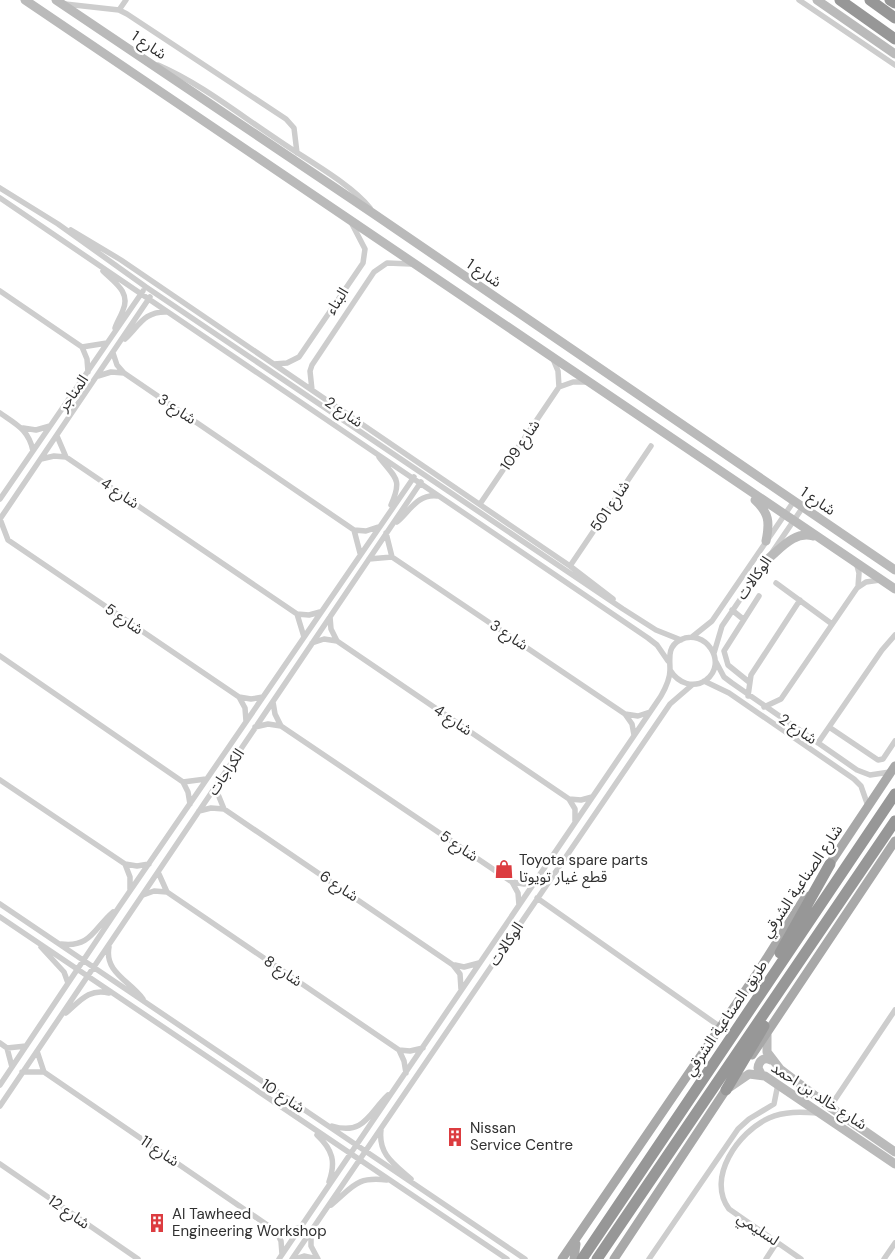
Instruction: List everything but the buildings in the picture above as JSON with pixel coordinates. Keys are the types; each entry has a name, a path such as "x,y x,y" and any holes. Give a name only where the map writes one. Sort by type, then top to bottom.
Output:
{"highway":[{"path":"840,0 895,39"},
{"path":"870,0 895,18"},
{"path":"890,0 895,3"},
{"name":"طريق الصناعية الشرقي","path":"582,1259 895,794"},
{"name":"طريق الصناعية الشرقي","path":"597,1259 895,821"},
{"path":"763,988 778,956 830,864"},
{"path":"726,1090 787,989 809,947"}],"main road":[{"name":"شارع الصناعية الشرقي","path":"562,1259 719,1026 758,972 807,894 830,864 893,769"},
{"path":"614,1259 726,1090 767,1035 895,841"},
{"path":"574,1259 574,1247 583,1228"},
{"path":"556,1259 570,1248"}],"street":[{"name":"شارع 1","path":"25,0 895,589"},
{"path":"119,10 126,0"},
{"path":"799,0 895,65"},
{"path":"817,0 895,54"},
{"name":"شارع 1","path":"59,2 374,214 895,570"},
{"path":"59,2 119,10 286,119 294,128 297,153"},
{"path":"145,59 187,80 297,153 361,198 374,214"},
{"name":"شارع 2","path":"0,188 58,224 153,292 624,609 656,630 681,640"},
{"name":"شارع 2","path":"0,198 648,638 657,645 668,661"},
{"name":"البناء","path":"273,364 286,363 299,357 362,263 365,256 363,241 348,219"},
{"name":"شارع 2","path":"58,224 84,236 121,260 480,504 570,566 609,595 624,609"},
{"name":"البناء","path":"312,390 310,376 312,365 374,272 381,266 394,262 415,264"},
{"name":"شارع 2","path":"99,265 121,288 125,296 125,306 112,335"},
{"name":"المناجر","path":"0,499 146,287"},
{"path":"0,291 82,347 87,359 88,372"},
{"name":"المناجر","path":"0,519 153,292"},
{"name":"المناجر","path":"118,346 146,316 156,312 169,312"},
{"path":"82,347 107,343"},
{"name":"شارع 3","path":"113,353 117,365 124,373 354,530"},
{"path":"551,357 558,371 559,387 573,382 588,382"},
{"path":"98,376 111,372 124,373"},
{"name":"شارع 109","path":"480,504 559,387"},
{"path":"0,412 24,428 36,430 50,426"},
{"path":"24,428 30,438 33,451"},
{"path":"42,458 66,457 57,436"},
{"name":"شارع 501","path":"570,566 651,446"},
{"name":"شارع 2","path":"377,453 395,474 398,484 387,514"},
{"name":"شارع 4","path":"66,457 297,614"},
{"name":"الكراجات","path":"0,1085 119,907 418,470"},
{"name":"الكراجات","path":"0,1106 426,475"},
{"path":"732,479 768,514 769,524 766,541"},
{"name":"الكراجات","path":"391,526 421,498 430,495 439,496"},
{"name":"الوكالات","path":"692,637 712,621 794,500"},
{"name":"الوكالات","path":"714,653 718,633 732,610 803,507"},
{"path":"0,519 8,540 0,540"},
{"path":"360,553 354,530 366,531 378,528"},
{"path":"369,559 392,557 386,533"},
{"path":"769,558 799,535 819,537"},
{"name":"شارع 5","path":"8,540 239,697"},
{"name":"شارع 3","path":"392,557 625,714"},
{"path":"856,562 859,576 858,588"},
{"path":"764,706 781,700 858,588 866,582 882,580"},
{"path":"776,583 832,624"},
{"path":"748,682 728,665 725,656 726,646 759,596"},
{"path":"748,696 748,682 800,600"},
{"path":"732,610 743,618"},
{"path":"304,637 297,614 309,615 321,612"},
{"path":"330,617 331,629 337,641"},
{"path":"818,743 882,650 895,635"},
{"path":"692,637 706,642 714,653 715,661 712,672 704,681 692,685 679,681 670,670 668,661 672,648 681,640 692,637"},
{"path":"312,643 324,640 337,641"},
{"name":"شارع 4","path":"337,641 569,799"},
{"path":"0,656 183,782 188,792 190,804"},
{"name":"شارع 2","path":"715,661 724,677 748,696 864,773 877,775 893,769"},
{"name":"الوكالات","path":"280,1256 351,1155 661,696 670,670"},
{"name":"شارع 2","path":"704,681 729,693 854,779 865,792 868,807"},
{"name":"الوكالات","path":"293,1259 312,1228 670,704 692,685"},
{"path":"239,697 251,699 263,696"},
{"path":"239,697 245,708 246,721"},
{"path":"273,702 275,714 281,726"},
{"path":"625,714 638,716 650,712"},
{"path":"625,714 632,724 634,736"},
{"path":"255,728 268,724 281,726"},
{"name":"شارع 5","path":"281,726 512,882"},
{"path":"829,727 878,760 883,759 895,741"},
{"path":"183,782 206,779"},
{"path":"0,780 125,864 137,866 149,864"},
{"path":"199,811 211,808 224,809 215,787"},
{"path":"569,799 581,800 592,797"},
{"path":"569,799 575,809 575,821"},
{"name":"شارع 6","path":"224,809 453,965"},
{"path":"125,864 130,877 130,891"},
{"path":"143,894 154,891 167,892 158,872"},
{"path":"512,882 524,884 535,881"},
{"path":"512,882 518,893 519,905"},
{"name":"شارع 8","path":"167,892 399,1050"},
{"path":"537,898 719,1026"},
{"name":"شارع 10","path":"0,904 525,1259"},
{"name":"الكراجات","path":"60,944 76,945 86,941 119,907"},
{"name":"شارع 10","path":"0,917 304,1124 507,1259"},
{"name":"شارع 10","path":"38,943 64,972 68,983"},
{"name":"شارع 10","path":"109,945 108,958 114,970 133,986 146,1002"},
{"path":"453,965 464,967 481,962"},
{"path":"453,965 462,980 460,992"},
{"name":"الكراجات","path":"61,1018 88,994 99,992 114,994"},
{"path":"826,1110 895,1010"},
{"name":"شارع خالد بن احمد","path":"767,1035 766,1049 771,1060 826,1110 895,1164"},
{"path":"0,1043 6,1048 12,1066"},
{"path":"6,1048 26,1046"},
{"path":"406,1073 399,1050 410,1051 423,1048"},
{"path":"22,1072 44,1072 37,1051"},
{"path":"761,1074 758,1068 760,1061 764,1059 771,1060"},
{"name":"شارع 11","path":"44,1072 276,1231"},
{"name":"شارع خالد بن احمد","path":"726,1090 745,1076 761,1074 826,1110 895,1152"},
{"path":"649,1259 738,1129 749,1119 774,1104 778,1084"},
{"name":"الوكالات","path":"323,1123 340,1129 356,1128 366,1121 396,1087"},
{"name":"لسليمي","path":"801,1259 729,1210 721,1192 722,1176 738,1143 759,1123 791,1112 826,1110"},
{"name":"شارع 10","path":"304,1124 327,1145 333,1157 333,1172 326,1190"},
{"name":"شارع 10","path":"381,1129 380,1142 383,1152 421,1189"},
{"name":"شارع 12","path":"0,1164 138,1259"},
{"name":"الوكالات","path":"325,1209 356,1182 371,1178 390,1180"},
{"path":"280,1256 281,1241 276,1231 288,1231 300,1227"},
{"path":"312,1228 311,1246 318,1259"},
{"path":"766,1259 777,1242"},
{"path":"884,1259 895,1243"},
{"path":"293,1259 304,1256 318,1259"}],"place":[{"name":"Toyota spare parts قطع غيار تويوتا","path":"504,869"},
{"name":"Nissan Service Centre","path":"455,1137"},
{"name":"Al Tawheed Engineering Workshop","path":"157,1223"}]}
